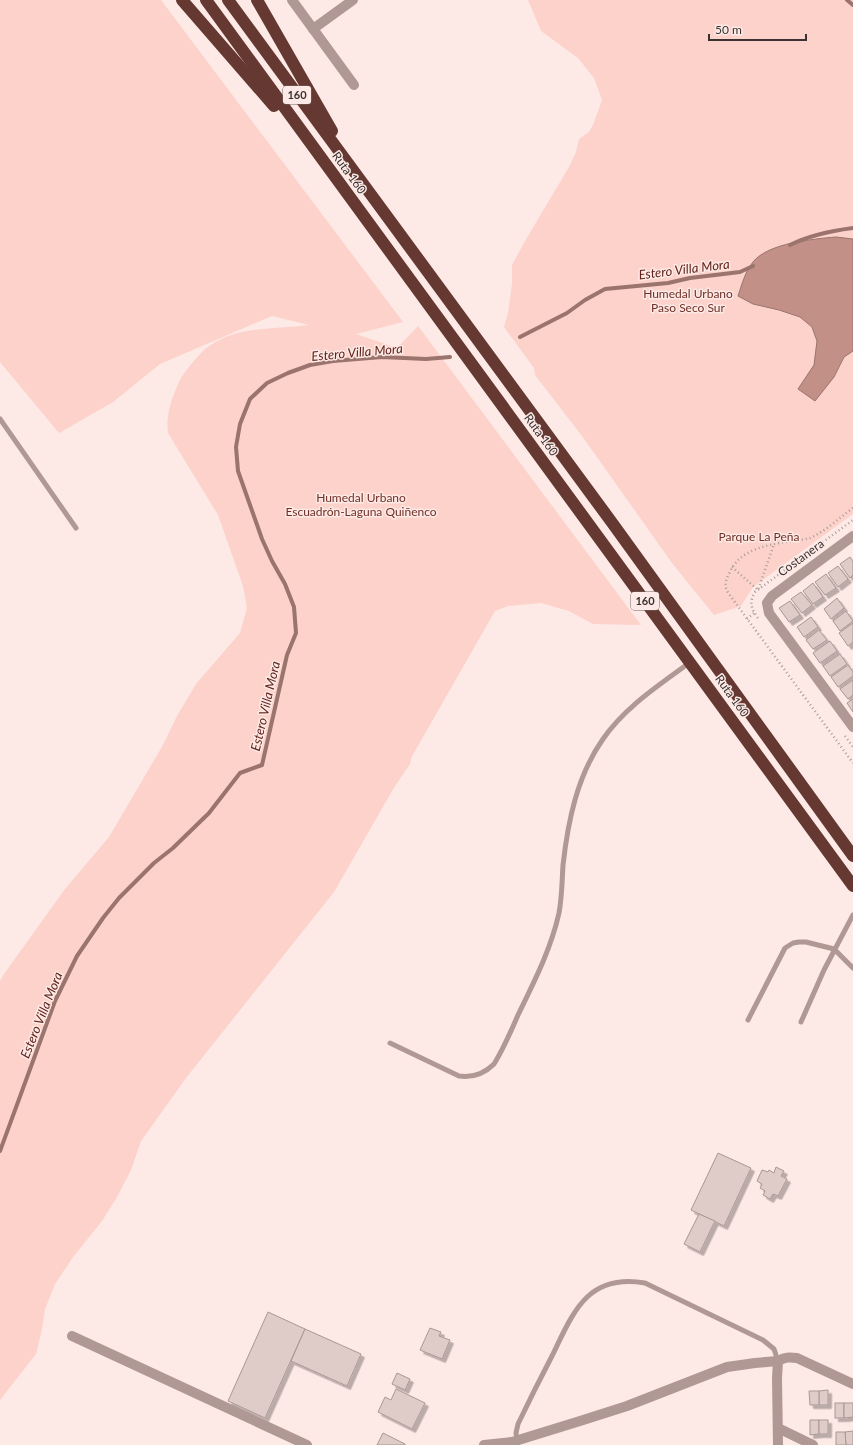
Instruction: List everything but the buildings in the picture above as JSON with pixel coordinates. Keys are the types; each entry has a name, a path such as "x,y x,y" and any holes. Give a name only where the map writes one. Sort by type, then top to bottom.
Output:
{"highway":[{"path":"182,0 246,75 318,154"},
{"name":"Ruta 160","path":"206,0 853,886"},
{"name":"Ruta 160","path":"228,0 613,524 853,856"},
{"path":"256,0 366,189"}],"street":[{"path":"292,0 354,85"},
{"path":"313,29 353,0"},
{"name":"Costanera","path":"853,536 772,596 767,603 769,613 853,727"},
{"path":"72,1336 307,1445"},
{"path":"484,1445 512,1442 574,1424 627,1406 727,1367 778,1361 789,1357 797,1358 853,1384"},
{"path":"778,1361 778,1445"},
{"path":"778,1428 813,1445"}],"lane":[{"path":"0,419 76,528"},
{"path":"390,1043 459,1076 465,1077 484,1072 494,1064 530,989 555,930 562,894 563,867 569,822 579,787 593,755 612,726 624,713 636,702 690,662"},
{"path":"800,1022 834,949 853,915"},
{"path":"748,1020 785,948 793,943 806,942 834,949 853,968"},
{"path":"512,1442 518,1424 570,1318 589,1294 610,1284 625,1281 645,1283 763,1340 774,1349 778,1361"}],"path":[{"path":"759,620 751,605 751,600 755,592 853,520"},
{"path":"758,590 774,544"},
{"path":"732,567 758,590"},
{"path":"747,619 754,613"},
{"path":"844,734 853,747"}],"green space":[{"name":"Humedal Urbano Escuadrón-Laguna Quiñenco","path":"0,0 161,0 403,322 356,334 397,348 418,326 641,625 593,624 569,611 541,603 508,606 495,611 411,758 410,764 395,786 334,892 186,1078 141,1141 131,1170 117,1197 102,1221 73,1257 55,1284 45,1309 36,1354 0,1400 0,981 65,889 109,837 163,745 177,716 196,684 240,633 247,608 243,586 218,515 168,433 169,411 178,385 194,361 206,349 219,340 232,334 262,329 309,325 272,316 160,364 113,402 59,433 0,362"},
{"name":"Humedal Urbano Paso Seco Sur","path":"528,0 853,0 853,514 753,587 741,606 714,615 672,563 582,436 535,375 534,368 504,327 508,313 512,284 512,265 569,167 576,152 579,139 589,132 593,125 602,100 594,78 578,58 541,31"}],"shaded area":[{"path":"836,237 853,239 853,351 844,357 834,377 815,401 798,389 814,365 817,341 812,327 800,317 753,304 738,296 744,278 753,262 769,250 792,243"}],"waterway":[{"path":"847,0 853,5"},
{"name":"Estero Villa Mora","path":"790,245 820,234 853,228"},
{"name":"Estero Villa Mora","path":"520,337 567,313 585,300 605,289 668,283 690,278 740,272 753,266"},
{"name":"Estero Villa Mora","path":"0,1151 55,1001 77,956 103,918 119,898 154,863 173,848 209,813 240,773 262,765 287,655 296,633 294,607 285,584 262,539 238,471 236,447 240,424 250,399 267,383 310,365 333,361 382,357 426,359 450,357"}],"park label":[{"name":"Parque La Peña","path":"759,537"}]}
